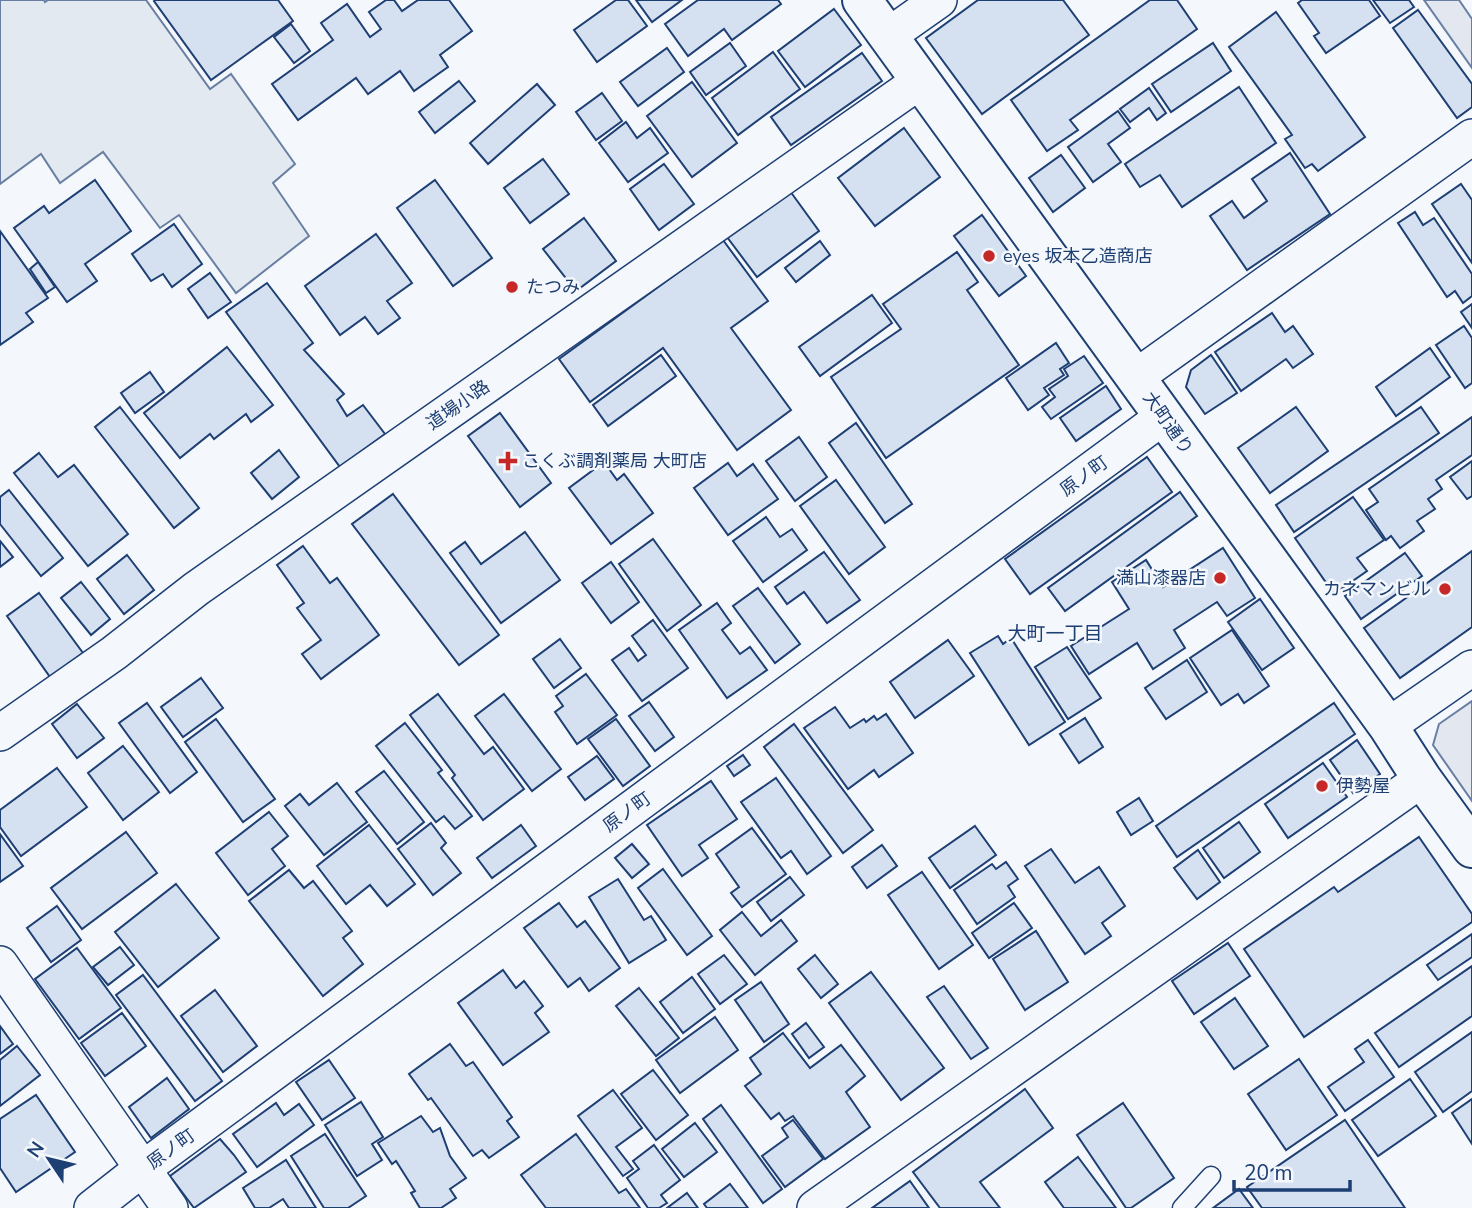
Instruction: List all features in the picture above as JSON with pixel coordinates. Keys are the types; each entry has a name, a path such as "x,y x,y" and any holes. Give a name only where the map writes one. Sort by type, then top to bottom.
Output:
{"street":[{"name":"大町通り","path":"862,0 1388,726 1472,848"},
{"path":"888,36 939,0"},
{"name":"道場小路","path":"0,733 114,653 196,589 920,81"},
{"path":"1136,377 1472,137"},
{"name":"原ノ町","path":"92,1208 1163,417"},
{"path":"1388,726 1472,668"},
{"path":"815,1208 1422,779"},
{"path":"0,964 170,1208"}],"lane":[{"path":"1182,1208 1211,1176"}],"shaded area":[{"path":"0,0 146,0 210,89 231,74 295,164 273,183 309,236 236,293 179,215 160,228 103,152 60,183 41,154 0,184"},
{"path":"1424,0 1459,0 1472,19 1472,68"},
{"path":"1472,701 1472,801 1433,745 1439,724"}],"building":[{"path":"155,0 278,0 293,21 211,80"},
{"path":"386,0 394,0 402,11 418,0 449,0 472,31 440,55 448,67 414,91 400,71 368,94 356,78 298,120 272,84 333,40 321,23 347,4 370,37 381,29 369,12"},
{"path":"616,0 628,0 647,26 597,62 574,30"},
{"path":"636,0 682,0 652,22"},
{"path":"698,0 778,0 781,4 732,40 724,29 688,56 665,24"},
{"path":"978,0 1063,0 1089,35 982,114 926,38"},
{"path":"1150,0 1177,0 1197,29 1070,120 1078,130 1047,151 1011,100"},
{"path":"1302,0 1369,0 1380,16 1326,53 1314,36 1319,33 1298,3"},
{"path":"1373,0 1409,0 1414,7 1390,23"},
{"path":"834,9 861,45 805,87 778,51"},
{"path":"1418,10 1472,84 1472,107 1457,118 1393,28"},
{"path":"1276,12 1365,137 1318,171 1312,164 1305,168 1285,139 1292,135 1229,47"},
{"path":"291,24 310,51 294,63 274,37"},
{"path":"730,43 746,66 706,95 690,72"},
{"path":"1213,43 1231,71 1171,112 1152,84"},
{"path":"667,48 684,72 638,106 620,82"},
{"path":"773,52 800,89 738,135 712,98"},
{"path":"862,53 882,81 791,145 771,117"},
{"path":"459,81 475,101 435,133 419,112"},
{"path":"692,82 737,143 692,177 647,116"},
{"path":"537,84 555,105 488,164 470,143"},
{"path":"1239,87 1276,143 1182,207 1160,175 1140,187 1125,164"},
{"path":"1149,88 1166,113 1157,120 1149,108 1130,122 1120,109"},
{"path":"602,93 622,121 596,140 576,112"},
{"path":"1118,111 1130,128 1108,144 1121,162 1093,182 1068,147"},
{"path":"626,122 637,138 650,128 668,153 628,182 599,143"},
{"path":"904,128 940,177 875,226 838,178"},
{"path":"1290,153 1330,214 1247,270 1210,216 1232,201 1244,218 1267,201 1252,179"},
{"path":"1061,155 1085,188 1053,212 1029,178"},
{"path":"543,159 569,194 530,223 504,188"},
{"path":"664,164 694,204 659,230 630,189"},
{"path":"95,180 131,231 85,264 97,281 67,302 14,228 44,206 49,213"},
{"path":"435,180 492,258 453,286 397,208"},
{"path":"1461,184 1472,200 1472,263 1432,204"},
{"path":"790,191 819,231 757,277 727,237"},
{"path":"1415,212 1423,225 1434,218 1472,274 1472,296 1463,303 1455,291 1447,297 1398,223"},
{"path":"982,215 1026,276 999,296 954,236"},
{"path":"584,218 616,261 576,291 543,249"},
{"path":"174,224 202,264 172,287 163,274 151,281 132,254"},
{"path":"0,231 48,298 26,313 33,322 0,345"},
{"path":"376,234 412,283 387,301 400,318 378,334 365,317 340,335 305,286"},
{"path":"723,240 768,301 731,328 791,410 737,450 663,348 590,402 559,359"},
{"path":"820,241 830,255 796,282 785,268"},
{"path":"957,252 978,282 967,290 1019,365 886,458 831,377 901,329 883,304"},
{"path":"38,262 55,287 46,293 30,269"},
{"path":"210,273 231,302 208,318 188,289"},
{"path":"267,283 313,343 304,350 344,394 337,400 347,416 363,405 385,434 340,467 226,312"},
{"path":"872,295 892,323 820,376 799,347"},
{"path":"1472,304 1472,328 1461,312"},
{"path":"1272,313 1285,332 1293,326 1313,354 1293,368 1286,359 1241,391 1215,352"},
{"path":"1464,326 1472,338 1472,383 1465,388 1436,345"},
{"path":"1056,343 1069,363 1060,369 1064,375 1044,388 1049,395 1028,410 1006,378"},
{"path":"227,347 273,405 251,422 246,414 214,439 210,434 180,458 144,413"},
{"path":"1430,348 1450,377 1396,416 1376,387"},
{"path":"661,355 676,376 608,426 593,405"},
{"path":"1211,355 1237,393 1205,414 1186,387 1191,370"},
{"path":"1084,356 1103,383 1051,419 1042,407 1055,397 1049,389 1068,376 1064,369"},
{"path":"150,372 164,392 135,413 121,393"},
{"path":"1106,386 1121,409 1076,441 1060,418"},
{"path":"120,407 199,508 174,528 95,427"},
{"path":"1296,407 1328,451 1270,493 1238,448"},
{"path":"1421,407 1439,433 1294,532 1276,505"},
{"path":"500,413 551,483 520,507 468,436"},
{"path":"1472,417 1472,455 1436,480 1442,489 1428,499 1435,509 1417,521 1424,531 1400,548 1391,536 1386,540 1366,510 1378,502 1369,489"},
{"path":"856,423 912,504 885,523 829,443"},
{"path":"799,437 827,477 795,501 766,461"},
{"path":"279,450 299,477 272,499 251,473"},
{"path":"39,453 58,477 74,465 128,534 88,566 14,473"},
{"path":"1147,457 1172,492 1030,594 1005,559"},
{"path":"1472,461 1472,496 1467,499 1450,477"},
{"path":"604,462 617,480 624,474 653,513 611,544 569,488"},
{"path":"728,463 737,476 753,464 778,499 728,535 694,488"},
{"path":"836,480 885,547 849,574 800,506"},
{"path":"9,490 63,558 41,576 0,524 0,497"},
{"path":"1180,492 1197,516 1065,611 1048,588"},
{"path":"393,494 499,635 459,665 352,524"},
{"path":"1353,497 1384,540 1357,558 1367,571 1334,594 1295,538"},
{"path":"766,517 780,537 792,529 807,550 763,582 733,541"},
{"path":"525,532 560,580 501,623 450,553 465,542 481,564"},
{"path":"653,539 701,605 667,631 619,564"},
{"path":"0,541 13,557 0,567"},
{"path":"303,546 330,583 337,578 379,635 321,679 302,654 321,640 297,608 304,603 277,565"},
{"path":"1223,548 1255,598 1227,616 1217,602 1174,630 1185,648 1153,669 1137,643 1089,674 1071,646 1129,609 1112,582 1146,560 1163,587"},
{"name":"カネマンビル","path":"1472,551 1472,627 1400,678 1364,628"},
{"path":"824,552 860,600 827,623 804,592 787,604 775,587"},
{"path":"1405,553 1422,576 1361,619 1345,596"},
{"path":"127,555 154,590 124,614 97,579"},
{"path":"611,562 639,602 611,623 582,583"},
{"path":"81,582 110,619 91,635 61,598"},
{"path":"758,588 800,644 775,663 733,606"},
{"path":"39,593 83,653 50,677 7,616"},
{"path":"1260,599 1294,648 1262,670 1228,622"},
{"path":"717,603 731,623 722,630 740,654 750,647 767,670 727,698 679,630"},
{"path":"653,620 688,668 642,701 612,660 629,648 638,661 646,655 632,636"},
{"path":"1232,630 1269,686 1244,703 1238,694 1221,705 1190,658"},
{"path":"998,636 1003,644 1011,638 1065,722 1029,745 970,653"},
{"path":"560,639 581,668 554,688 533,659"},
{"path":"948,640 974,676 915,718 890,682"},
{"path":"1067,647 1101,698 1068,719 1035,667"},
{"path":"1187,660 1207,692 1166,719 1145,688"},
{"path":"586,674 617,715 577,744 555,712 563,706 556,696"},
{"path":"201,678 223,708 183,737 161,707"},
{"path":"438,694 484,754 493,747 524,789 483,820 452,778 455,775 410,715"},
{"path":"504,694 561,769 532,791 475,716"},
{"path":"649,702 674,737 655,751 629,716"},
{"path":"147,703 197,772 170,793 119,723"},
{"path":"1334,703 1355,734 1177,857 1156,826"},
{"path":"77,704 104,738 77,758 52,724"},
{"path":"835,707 850,728 864,719 866,722 874,716 877,720 886,714 913,753 879,777 874,770 848,789 804,728"},
{"path":"1085,718 1103,747 1079,763 1060,734"},
{"path":"216,719 275,799 243,822 185,742"},
{"path":"616,719 650,766 623,786 588,739"},
{"path":"405,723 442,770 438,773 472,816 455,829 444,816 436,822 376,746"},
{"path":"794,724 873,830 843,853 764,747"},
{"path":"1357,740 1380,774 1353,793 1330,760"},
{"path":"123,746 159,792 123,820 88,773"},
{"path":"743,755 750,765 734,776 727,766"},
{"path":"597,756 614,779 585,800 568,777"},
{"path":"1323,763 1347,797 1288,838 1265,804"},
{"path":"57,768 87,807 21,856 0,827 0,810"},
{"path":"384,771 424,822 397,844 356,792"},
{"path":"776,778 831,856 807,874 791,851 781,858 741,802"},
{"path":"711,781 737,819 699,845 708,858 682,876 647,825"},
{"path":"337,783 367,822 324,855 285,806 300,794 309,805"},
{"path":"1139,798 1153,821 1131,835 1117,812"},
{"path":"269,812 288,836 272,849 285,866 248,895 216,853"},
{"path":"1239,822 1260,852 1224,878 1203,848"},
{"path":"431,823 446,843 441,848 461,873 433,895 398,849"},
{"path":"369,825 415,884 387,906 370,885 346,904 317,866"},
{"path":"521,825 536,846 492,878 477,858"},
{"path":"975,826 996,855 950,888 929,858"},
{"path":"752,828 786,874 742,907 731,893 739,887 716,854"},
{"path":"126,832 157,873 82,929 51,888"},
{"path":"0,834 23,866 0,882"},
{"path":"1419,837 1472,914 1472,922 1304,1037 1244,949 1334,887 1338,892"},
{"path":"632,844 649,864 632,878 615,858"},
{"path":"882,845 897,866 867,888 852,867"},
{"path":"1051,849 1075,883 1099,867 1125,906 1102,923 1111,936 1085,954 1025,866"},
{"path":"1198,850 1220,882 1197,899 1174,868"},
{"path":"1006,862 1018,879 1008,886 1015,897 977,924 954,890 992,864 996,869"},
{"path":"663,869 712,936 687,955 638,888"},
{"path":"289,870 304,888 313,881 352,931 343,938 363,964 323,996 249,901"},
{"path":"922,872 973,945 939,969 888,895"},
{"path":"790,877 804,895 771,921 757,902"},
{"path":"618,879 644,920 651,916 666,940 629,963 589,897"},
{"path":"176,884 219,938 158,987 115,932"},
{"path":"559,903 577,927 585,921 620,968 589,991 580,978 568,987 524,928"},
{"path":"1014,903 1032,928 989,958 972,933"},
{"path":"57,906 81,940 51,962 27,928"},
{"path":"742,912 761,936 781,920 797,941 755,975 720,930"},
{"path":"1036,931 1068,982 1025,1010 993,959"},
{"path":"1472,934 1472,957 1438,980 1427,965"},
{"path":"1228,943 1250,976 1194,1014 1172,981"},
{"path":"120,947 134,965 108,985 93,967"},
{"path":"77,948 121,1008 79,1039 35,979"},
{"path":"724,955 747,984 720,1004 698,974"},
{"path":"815,955 838,984 821,998 798,969"},
{"path":"1472,966 1472,1016 1399,1067 1375,1033"},
{"path":"503,970 516,988 524,981 543,1006 535,1013 549,1032 503,1065 458,1003"},
{"path":"871,972 944,1068 901,1100 829,1003"},
{"path":"143,975 222,1081 195,1101 116,995"},
{"path":"692,977 715,1009 683,1033 660,1002"},
{"path":"761,982 789,1024 764,1042 735,1000"},
{"path":"944,986 988,1048 971,1059 927,997"},
{"path":"639,988 679,1038 656,1056 616,1006"},
{"path":"215,990 257,1046 223,1072 181,1016"},
{"path":"1235,998 1268,1046 1234,1069 1201,1022"},
{"path":"122,1013 146,1046 105,1076 81,1043"},
{"path":"715,1017 738,1050 680,1093 656,1060"},
{"path":"806,1023 824,1047 809,1058 792,1034"},
{"path":"0,1026 13,1044 0,1054"},
{"path":"1472,1032 1472,1091 1443,1112 1415,1072"},
{"path":"783,1033 810,1068 841,1045 865,1076 846,1092 870,1127 825,1159 793,1116 785,1121 779,1113 771,1119 745,1086 761,1074 750,1058"},
{"path":"1368,1040 1394,1077 1345,1111 1328,1087 1364,1062 1355,1049"},
{"path":"450,1044 466,1066 473,1062 512,1117 507,1121 519,1137 489,1158 482,1150 473,1156 431,1098 428,1100 409,1074"},
{"path":"17,1046 40,1075 0,1106 0,1060"},
{"path":"1299,1059 1337,1115 1286,1150 1248,1094"},
{"path":"329,1060 355,1098 322,1120 296,1082"},
{"path":"653,1070 688,1115 656,1140 621,1094"},
{"path":"167,1078 189,1109 151,1138 129,1107"},
{"path":"1410,1079 1436,1116 1378,1156 1352,1120"},
{"path":"1025,1089 1053,1128 980,1182 1000,1208 940,1208 913,1172"},
{"path":"613,1090 642,1128 616,1147 633,1169 623,1176 578,1116"},
{"path":"36,1095 75,1152 16,1192 0,1168 0,1119"},
{"path":"1472,1099 1472,1144 1452,1113"},
{"path":"361,1102 383,1137 372,1144 382,1160 357,1176 325,1125"},
{"path":"276,1103 284,1115 299,1104 314,1125 257,1167 233,1134"},
{"path":"1123,1103 1174,1178 1131,1208 1126,1208 1077,1135"},
{"path":"721,1105 782,1189 763,1203 703,1119"},
{"path":"421,1116 433,1132 440,1128 450,1156 466,1178 450,1189 456,1198 441,1208 420,1208 411,1193 415,1191 396,1161 392,1164 378,1143"},
{"path":"793,1120 823,1159 785,1187 762,1156 788,1137 782,1128"},
{"path":"1345,1120 1405,1208 1262,1208 1247,1187"},
{"path":"695,1123 717,1152 684,1177 662,1149"},
{"path":"325,1134 366,1196 348,1208 324,1208 291,1156"},
{"path":"576,1134 619,1193 626,1189 640,1208 546,1208 521,1175"},
{"path":"220,1139 246,1172 194,1208 170,1176"},
{"path":"654,1145 680,1180 661,1195 667,1203 659,1208 648,1208 627,1178 639,1169 633,1161"},
{"path":"1078,1157 1116,1208 1064,1208 1045,1182"},
{"path":"286,1160 316,1208 289,1208 283,1199 269,1208 255,1208 243,1188"},
{"path":"910,1181 929,1208 872,1208"},
{"path":"730,1184 748,1208 707,1208 704,1204"},
{"path":"1239,1189 1253,1208 1213,1208"},
{"path":"687,1193 698,1208 667,1208"}],"place":[{"name":"eyes 坂本乙造商店","path":"989,256"},
{"name":"たつみ","path":"512,287"},
{"name":"こくぶ調剤薬局 大町店","path":"508,461"},
{"name":"満山漆器店","path":"1220,578"},
{"name":"カネマンビル","path":"1445,589"},
{"name":"伊勢屋","path":"1322,786"}],"district":[{"name":"大町一丁目","path":"1055,634"}]}
